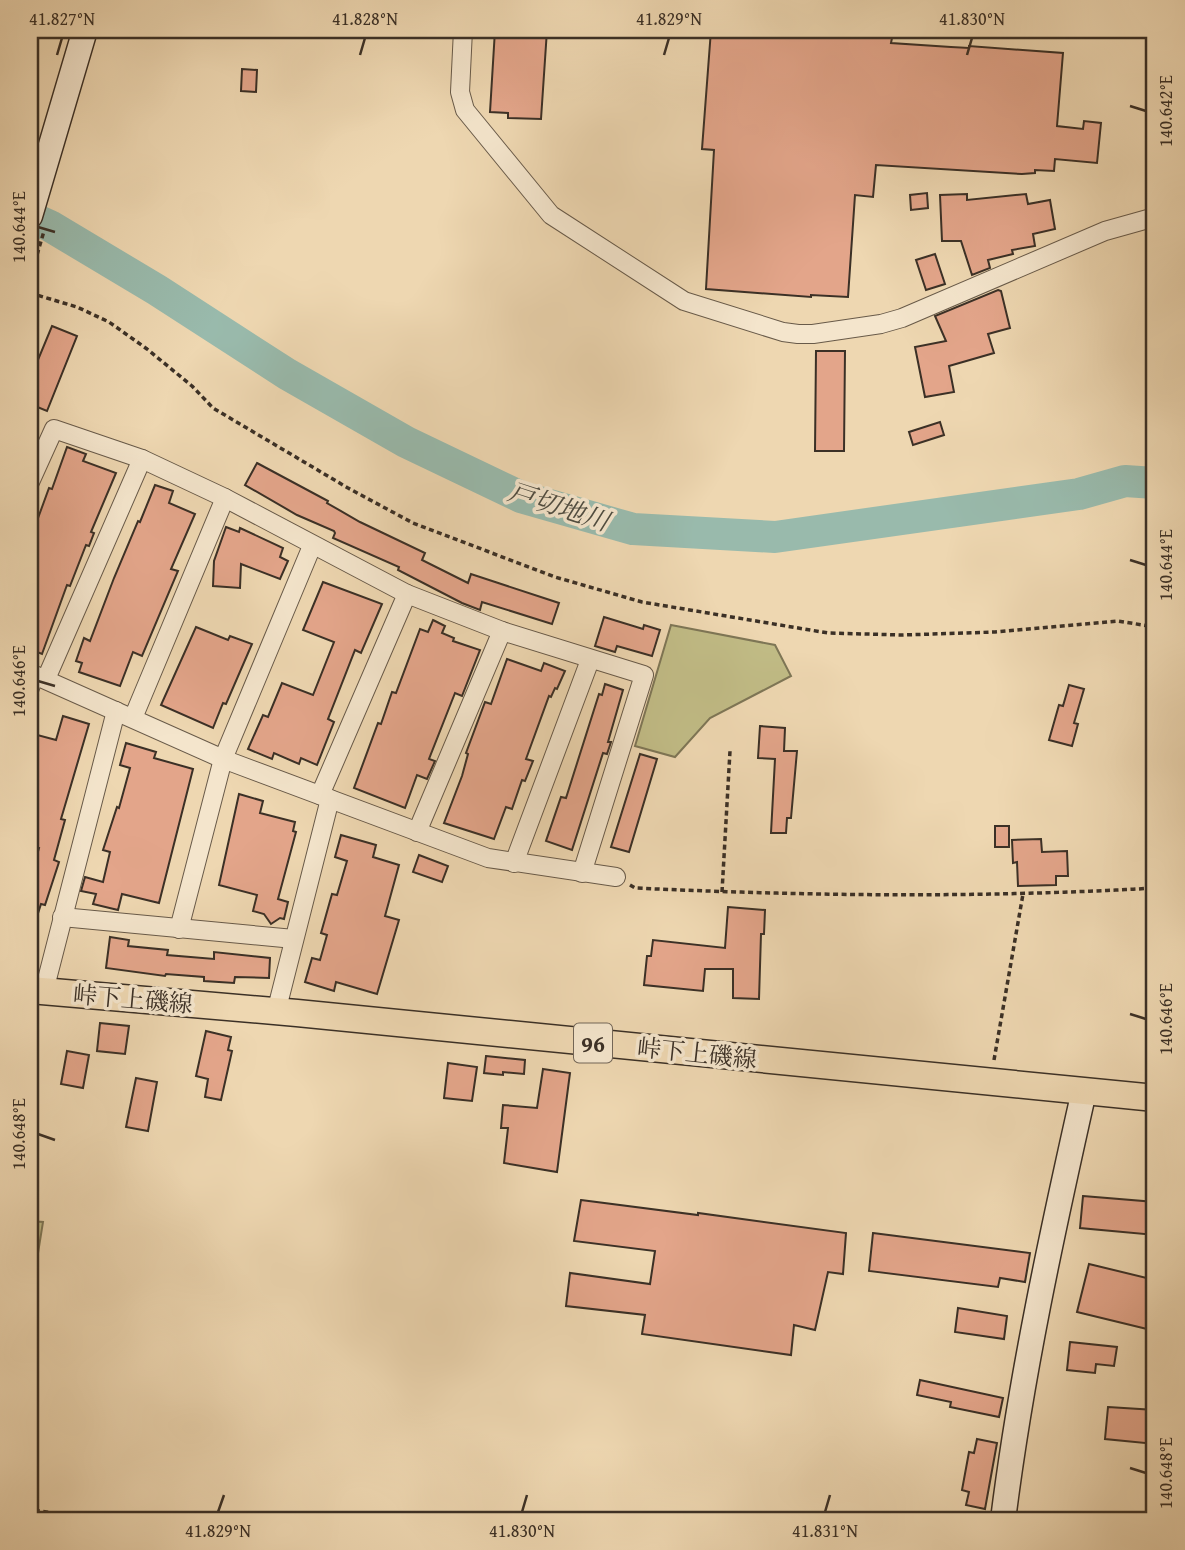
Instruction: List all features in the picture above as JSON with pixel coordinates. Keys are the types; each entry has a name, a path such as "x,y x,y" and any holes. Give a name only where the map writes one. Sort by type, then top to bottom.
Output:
{"main road":[{"name":"峠下上磯線","path":"37,991 1155,1098"}],"street":[{"path":"30,216 85,30"},
{"path":"463,30 460,92 465,110 551,215 684,301 783,332 813,334 881,324 902,318 1104,231 1155,218"},
{"path":"30,482 54,429 142,459 225,498 407,594 502,631 644,675 582,873"},
{"path":"142,459 38,676 223,759 488,859 616,877"},
{"path":"37,991 124,714 225,498"},
{"path":"179,929 223,759 312,546"},
{"path":"276,1012 325,797 407,594"},
{"path":"417,832 502,631"},
{"path":"514,863 590,660"},
{"path":"62,917 294,939"},
{"path":"1003,1520 1013,1446 1048,1250 1084,1091"}],"lane":[{"path":"30,701 38,676"}],"path":[{"path":"30,293 77,307 109,323 147,349 214,408 348,488 413,523 555,577 642,602 828,633 903,635 995,632 1118,621 1155,628"},
{"path":"722,892 730,751"},
{"path":"616,877 635,888 722,892 1023,894 1155,888"},
{"path":"989,1083 1007,995 1023,894"},
{"path":"30,1516 33,1510 101,1520"}],"shaded area":[{"path":"671,625 775,645 791,676 710,718 675,757 635,746"},
{"path":"30,1221 43,1222 30,1303"}],"building":[{"path":"495,30 547,30 541,119 508,118 508,113 490,112"},
{"path":"711,30 823,33 892,38 891,43 1063,53 1057,126 1083,129 1084,121 1101,123 1097,163 1055,159 1054,171 1035,170 1035,173 1022,174 876,165 873,197 855,195 848,297 706,289 714,150 702,149"},
{"path":"242,69 257,70 256,92 241,91"},
{"path":"927,193 928,208 911,210 910,195"},
{"path":"967,194 967,200 1026,194 1028,204 1050,200 1055,229 1033,234 1035,246 1012,250 1013,254 988,260 990,268 972,275 961,241 942,241 940,195"},
{"path":"935,254 945,284 926,290 916,260"},
{"path":"1001,291 1010,328 988,334 994,353 949,366 954,392 925,397 915,347 946,341 935,316"},
{"path":"52,326 77,336 47,411 30,404 30,379"},
{"path":"816,351 845,351 844,451 815,451"},
{"path":"940,422 944,435 913,445 909,432"},
{"path":"67,447 86,454 83,461 116,473 91,532 94,533 89,546 86,545 70,586 67,585 42,654 30,649 30,540"},
{"path":"257,463 328,501 327,503 360,522 425,553 422,560 468,583 471,574 559,603 552,624 482,602 480,610 462,603 398,570 399,567 333,538 334,531 297,515 245,485"},
{"path":"155,485 173,491 169,503 195,514 171,569 178,571 142,656 133,652 120,686 79,672 82,663 76,661 84,638 90,641"},
{"path":"226,527 239,532 240,528 283,548 280,557 288,561 280,579 241,564 240,588 213,586 214,561"},
{"path":"323,582 382,604 361,653 355,650 328,719 334,722 317,765 301,758 299,764 274,753 272,759 248,749 263,715 268,717 282,683 313,695 334,642 303,630"},
{"path":"604,617 643,629 644,625 660,630 652,656 617,646 615,652 595,646"},
{"path":"433,620 445,626 442,633 454,638 453,641 480,650 462,696 455,693 429,759 435,761 427,779 417,775 405,808 354,788 378,723 381,724 392,692 396,693 420,629 428,632"},
{"path":"196,627 228,640 230,636 252,644 213,728 161,705"},
{"path":"507,659 541,671 544,663 565,671 557,689 549,696 526,759 533,761 525,781 522,780 512,809 506,807 494,839 444,823 485,702 491,704"},
{"path":"605,684 623,690 608,742 611,742 607,754 603,753 572,850 546,841 561,797 566,798 599,694 602,695"},
{"path":"1069,685 1084,689 1074,723 1078,724 1072,746 1049,740 1059,705 1063,706"},
{"path":"63,716 89,724 61,819 65,820 54,860 59,862 45,905 41,904 33,929 30,929 30,881 39,848 30,846 30,733 56,740"},
{"path":"760,726 785,728 784,751 797,751 791,818 787,818 786,833 771,833 775,759 758,758"},
{"path":"126,743 156,752 154,758 193,769 159,903 122,894 118,910 93,904 96,894 81,891 85,877 103,882 110,852 103,850 130,768 120,765"},
{"path":"640,754 657,759 629,852 611,847"},
{"path":"239,794 263,801 260,813 295,822 293,831 296,832 278,899 288,902 284,919 280,918 271,924 264,914 253,911 257,895 219,885"},
{"path":"995,826 1009,826 1009,847 995,847"},
{"path":"341,835 376,845 373,857 399,865 385,916 399,920 377,994 336,982 334,991 305,982 312,958 320,960 327,935 321,933 332,894 337,895 347,861 335,857"},
{"path":"1041,839 1042,852 1067,851 1068,876 1056,876 1056,885 1018,886 1017,862 1013,863 1012,840"},
{"path":"419,855 448,866 442,882 413,872"},
{"path":"728,907 765,910 764,934 761,934 759,999 733,998 733,969 705,969 703,991 644,985 647,956 651,956 653,940 725,948"},
{"path":"110,937 129,940 128,946 168,950 167,955 214,959 214,952 270,958 269,978 235,977 234,983 204,981 204,977 165,976 106,968"},
{"path":"100,1023 129,1026 125,1054 97,1051"},
{"path":"206,1031 231,1037 228,1050 232,1051 221,1100 205,1097 208,1079 196,1076"},
{"path":"67,1051 89,1055 83,1088 61,1084"},
{"path":"486,1056 525,1060 524,1074 484,1073"},
{"path":"448,1063 477,1067 472,1101 444,1098"},
{"path":"543,1069 570,1073 557,1172 504,1163 508,1128 501,1128 503,1105 537,1108"},
{"path":"136,1078 157,1082 148,1131 126,1127"},
{"path":"1083,1196 1155,1202 1155,1235 1080,1228"},
{"path":"581,1200 846,1233 843,1274 828,1272 815,1330 794,1325 791,1355 642,1334 645,1315 566,1306 570,1273 650,1284 655,1251 574,1241"},
{"path":"873,1233 1030,1253 1025,1282 1000,1278 998,1287 869,1271"},
{"path":"1089,1264 1155,1280 1155,1295 1147,1329 1077,1312"},
{"path":"958,1308 1007,1316 1004,1339 955,1332"},
{"path":"1070,1342 1117,1347 1114,1366 1096,1364 1095,1373 1067,1370"},
{"path":"920,1380 1003,1398 999,1417 950,1407 951,1402 917,1395"},
{"path":"1108,1407 1155,1410 1155,1444 1105,1439"},
{"path":"977,1439 997,1443 985,1509 966,1505 969,1492 962,1490 969,1452 974,1453"}],"waterway":[{"name":"戸切地川","path":"30,217 50,226 157,290 287,374 406,442 521,497 633,529 775,537 1079,494 1125,481 1155,483"}]}
